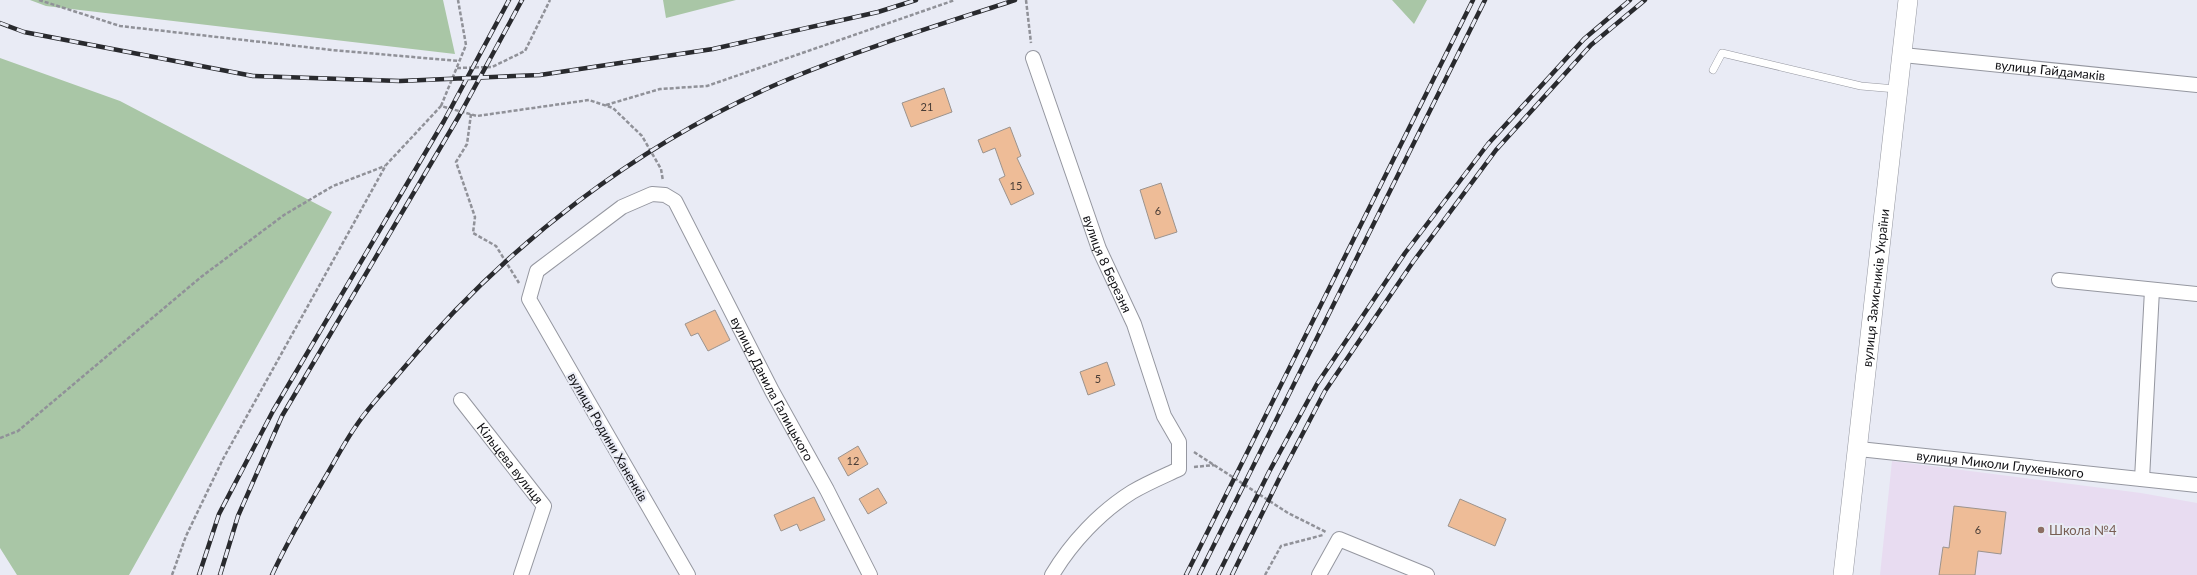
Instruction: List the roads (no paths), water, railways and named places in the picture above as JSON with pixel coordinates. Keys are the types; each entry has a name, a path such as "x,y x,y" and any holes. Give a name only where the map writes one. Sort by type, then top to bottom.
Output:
{"main road":[{"name":"вулиця Захисників України","path":"1843,575 1859,449 1900,89 1908,0"}],"street":[{"name":"вулиця Гайдамаків","path":"1903,54 2197,85"},
{"name":"вулиця 8 Березня","path":"1033,58 1098,249 1134,324 1164,416 1179,442 1179,469 1133,492 1096,520 1062,559 1052,575"},
{"name":"вулиця Данила Галицького","path":"529,299 537,271 622,207 652,194 670,198 772,391 827,490 870,575"},
{"path":"2059,280 2197,294"},
{"path":"2142,479 2152,290"},
{"name":"вулиця Родини Ханенків","path":"529,299 688,575"},
{"name":"Кільцева вулиця","path":"461,400 544,506 520,575"},
{"name":"вулиця Миколи Глухенького","path":"1859,449 2197,485"},
{"path":"1319,575 1339,539 1427,575"}],"lane":[{"path":"1713,70 1722,53 1861,86 1900,89"}],"railway":[{"path":"199,575 219,514 273,411 444,121 509,0"},
{"path":"220,575 238,516 282,416 459,116 522,0"},
{"path":"0,23 24,32 253,76 400,81 540,75 713,49 878,12 916,0"},
{"path":"272,575 296,527 343,446 372,404 442,324 485,281 578,201 628,166 680,133 734,104 789,79 845,57 1015,0"},
{"path":"1186,575 1473,0"},
{"path":"1199,575 1485,0"},
{"path":"1218,575 1269,472 1317,384 1405,253 1488,144 1584,39 1630,0"},
{"path":"1232,575 1279,479 1325,391 1413,262 1496,150 1591,45 1645,0"}],"place":[{"name":"Школа №4","path":"2041,530"}]}
